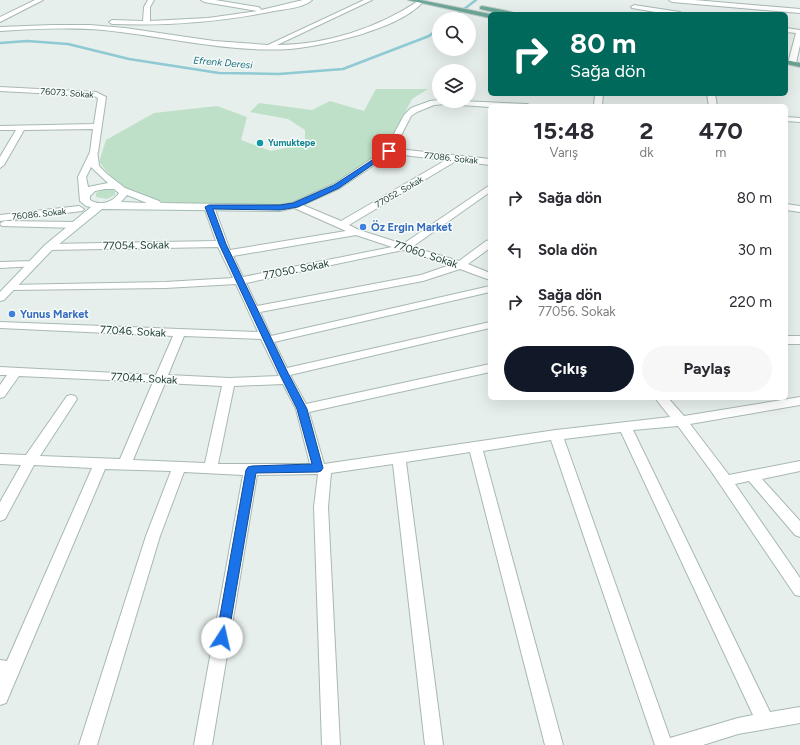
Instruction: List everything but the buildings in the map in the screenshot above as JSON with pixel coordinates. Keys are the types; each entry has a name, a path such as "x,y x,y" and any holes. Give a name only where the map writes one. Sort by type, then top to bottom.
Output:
{"main road":[{"path":"411,0 488,16"},
{"path":"442,0 502,12"},
{"path":"789,63 800,65"},
{"path":"788,69 800,71"}],"street":[{"path":"0,20 40,0"},
{"path":"146,23 147,7 152,0"},
{"path":"204,0 268,11"},
{"path":"0,24 41,21 146,23 211,20 268,11 309,0"},
{"path":"266,47 369,0"},
{"path":"640,0 632,9 661,12"},
{"path":"672,0 800,11"},
{"path":"0,29 60,26 104,28 185,40 282,47 352,35 387,23 420,2"},
{"path":"788,30 800,32 789,63"},
{"name":"76073. Sokak","path":"0,89 96,94 102,97 94,152"},
{"path":"86,199 103,205 135,206 160,205 280,208 295,205 336,186 389,151 408,115 420,107 433,103 457,102 492,104"},
{"path":"420,107 488,111"},
{"path":"788,119 800,120"},
{"path":"0,128 97,126"},
{"path":"788,126 800,127"},
{"path":"0,165 21,128"},
{"name":"77086. Sokak","path":"389,151 488,162"},
{"path":"0,298 49,247 103,205 119,200 124,194 95,166 94,152"},
{"path":"86,199 82,177 94,152"},
{"name":"77052. Sokak","path":"342,225 455,158"},
{"path":"76,225 79,209 86,199 98,187 112,186 160,205"},
{"name":"77050. Sokak","path":"11,287 165,285 240,281 405,247 488,189"},
{"name":"77060. Sokak","path":"295,205 356,232 460,265 488,276"},
{"path":"788,206 800,209"},
{"path":"209,207 225,249 285,377 302,409 321,469 331,745"},
{"name":"76086. Sokak","path":"0,218 79,209"},
{"name":"76086. Sokak","path":"0,224 76,225"},
{"path":"225,249 356,232"},
{"path":"254,310 423,278 460,265 488,244"},
{"name":"77054. Sokak","path":"49,247 225,249"},
{"path":"0,266 33,264"},
{"name":"77046. Sokak","path":"0,325 267,338 488,290"},
{"name":"77044. Sokak","path":"0,371 229,382 285,377 488,326"},
{"path":"125,464 180,333"},
{"path":"788,340 800,340"},
{"path":"302,409 488,368"},
{"path":"0,394 15,372"},
{"path":"211,467 229,382"},
{"path":"0,515 30,460 71,399"},
{"path":"663,400 682,421 726,481 800,590"},
{"path":"0,459 179,467 211,467 252,470 321,469 399,459 556,435 682,421 800,402"},
{"path":"626,428 765,721"},
{"path":"556,435 664,745"},
{"path":"475,448 554,745"},
{"path":"399,459 434,745"},
{"path":"0,697 6,668 101,463"},
{"path":"726,481 800,466"},
{"path":"88,745 153,536 179,467"},
{"path":"203,745 252,470"},
{"path":"752,476 800,531"},
{"path":"674,745 738,726 800,716"}],"green space":[{"name":"Yumuktepe","path":"376,89 428,89 412,99 386,147 333,186 295,202 274,205 167,203 144,197 122,188 99,162 106,140 154,113 217,106 247,117 241,140 271,151 305,144 305,130 288,119 250,112 259,103 312,110 330,101 364,111"},
{"path":"105,189 115,191 115,195 107,199 96,197 96,193"}],"waterway":[{"name":"Efrenk Deresi","path":"460,12 476,0"},
{"name":"Efrenk Deresi","path":"0,43 27,41 68,44 129,59 219,73 279,74 343,69 432,34"}],"place":[{"name":"Yumuktepe","path":"260,143"},
{"name":"Öz Ergin Market","path":"363,227"},
{"name":"Yunus Market","path":"12,314"}],"route":[{"path":"222,638 252,470 318,468 302,409 222,244 209,207 280,208 295,205 336,186 367,167 389,151"}]}
